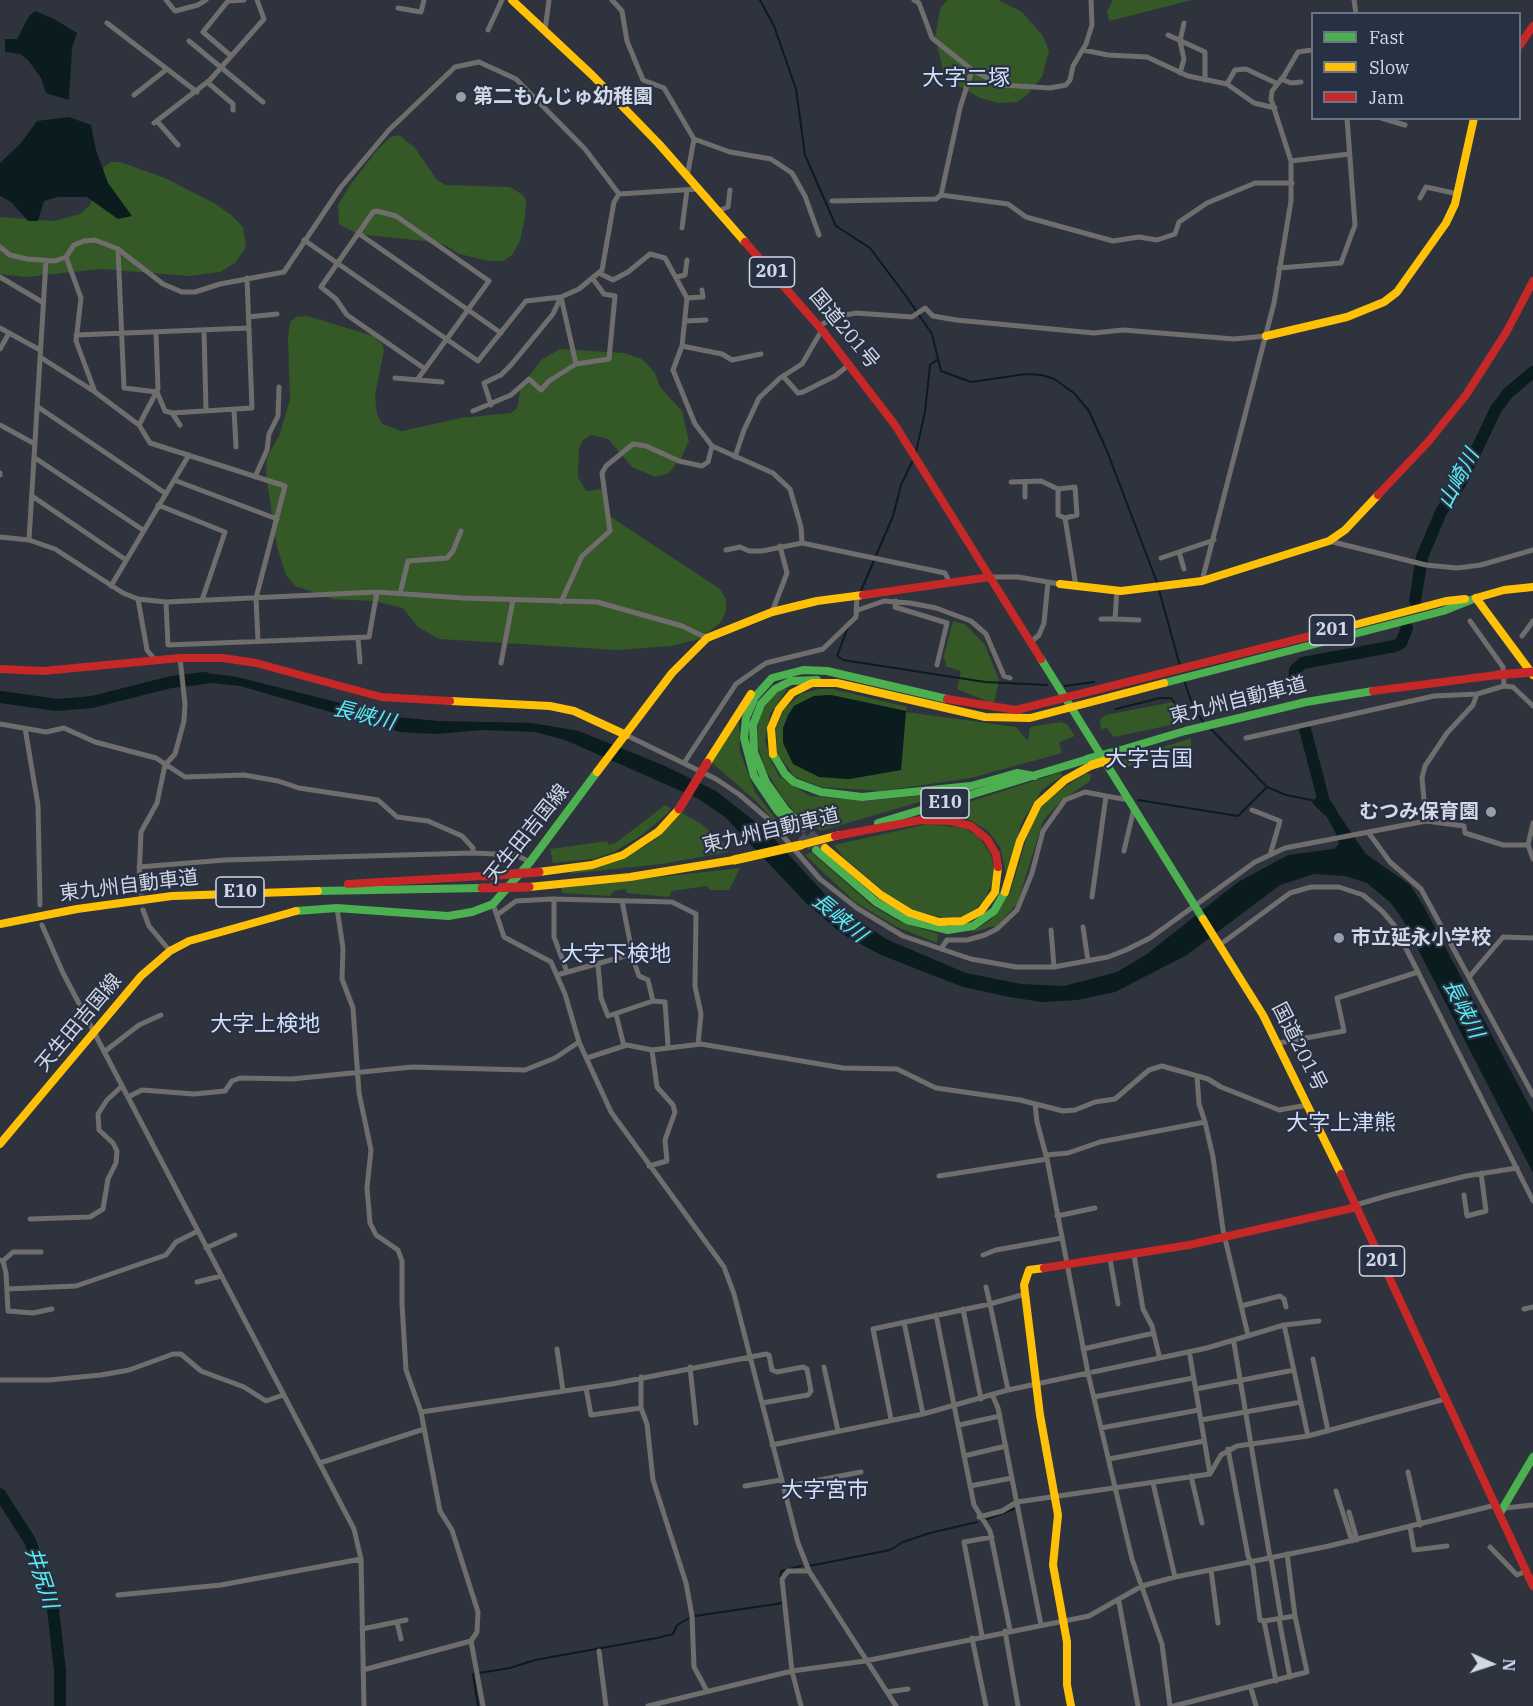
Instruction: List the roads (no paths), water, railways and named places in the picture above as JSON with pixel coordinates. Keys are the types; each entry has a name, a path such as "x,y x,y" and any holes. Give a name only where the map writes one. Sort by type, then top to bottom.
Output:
{"main road":[{"name":"国道201号","path":"512,0 599,83 718,211 850,364 895,425 1220,943 1278,1043 1357,1207 1445,1399 1500,1509 1533,1586"},
{"path":"1521,44 1533,26"},
{"path":"1266,336 1347,317 1384,302 1397,292 1446,223 1458,194 1474,120"},
{"path":"1060,584 1117,591 1168,587 1202,581 1329,541 1345,530 1428,442 1466,395 1507,331 1533,281"},
{"name":"天生田吉国線","path":"0,1144 141,976 170,951 203,936 280,915 337,908 448,916 472,912 493,904 530,862 672,673 707,638 772,612 857,594 990,577"},
{"path":"1533,587 1504,590 1476,598 1533,673"},
{"name":"201","path":"1070,704 1190,672 1443,611 1476,598"},
{"path":"0,669 43,671 180,658 223,658 256,663 381,697 550,706 574,711 626,735"},
{"path":"252,892 539,872 592,865 623,855 659,831 678,809 742,704 760,686 772,678 792,671 827,671 1002,710 1070,704"},
{"name":"東九州自動車道","path":"0,924 126,901 252,892 529,887 630,877 734,860 835,836 1228,720 1361,692 1497,675 1533,673"},
{"path":"772,678 750,706 744,738 754,776 777,810 796,825 766,782 754,752 753,725 761,704 782,684 801,679 837,683 1001,720 1030,718 1070,704"},
{"path":"837,683 822,682 803,687 784,702 775,717 770,740 772,753 784,774 795,783 821,792 862,796 945,790 1017,773 1034,776"},
{"path":"835,836 921,820 951,821 971,826 987,839 996,854 999,872 995,892 981,911 962,921 939,922 924,918 881,896 820,849 859,888 907,921 942,930 973,926 994,910 1002,898 1010,882 1020,841 1038,804 1090,762"},
{"path":"1071,1706 1067,1685 1067,1642 1053,1565 1058,1515 1037,1386 1024,1285 1029,1270 1134,1255 1357,1207"},
{"path":"1500,1509 1533,1457"}],"street":[{"path":"166,0 178,11 206,0"},
{"path":"231,56 203,32 226,0 244,0"},
{"path":"178,145 155,122 207,82 264,19 256,0"},
{"path":"398,8 421,12 424,0"},
{"path":"488,30 502,0"},
{"path":"545,30 549,0"},
{"path":"612,0 622,11 627,41 643,80 664,88 694,139 730,152 771,159 792,173 805,196 819,235"},
{"path":"914,0 919,3 932,38 972,70 1002,86 1060,87 1070,80 1073,66 1083,50 1092,26 1091,0"},
{"path":"106,23 196,92"},
{"path":"1180,73 1184,59 1180,41 1184,23"},
{"path":"1168,35 1205,52 1205,80"},
{"path":"198,47 208,36"},
{"path":"189,41 263,102"},
{"path":"1083,50 1099,55 1147,57 1180,73 1227,84 1254,103 1275,108"},
{"path":"1202,581 1266,336 1292,183 1292,161 1272,91 1298,52 1311,50"},
{"path":"0,247 10,255 45,261 66,257 74,245 94,240 118,249 163,284 182,292 195,292 247,278 284,272 341,188 389,130 447,72 467,63 479,62 516,79 585,148 619,194"},
{"path":"134,95 167,69"},
{"path":"1227,84 1235,70 1246,69 1279,81 1301,82"},
{"path":"941,195 960,108 972,70"},
{"path":"207,82 233,104 233,110"},
{"path":"1279,268 1341,263 1355,225 1347,120"},
{"path":"1389,120 1405,124"},
{"path":"687,177 694,139"},
{"path":"1292,161 1349,154"},
{"path":"832,201 936,198 941,195 1008,204 1026,217 1113,241 1139,237 1157,240 1175,234 1179,222 1207,203 1255,183 1292,183"},
{"path":"1420,198 1426,187 1458,194"},
{"path":"619,194 660,189 698,189"},
{"path":"682,228 687,190"},
{"path":"718,211 728,207 730,190"},
{"path":"304,240 478,362 526,301 561,297 579,289 602,270 614,202 619,194"},
{"path":"417,380 489,281 396,216 373,212 321,287 336,299 347,315 424,369"},
{"path":"358,232 501,333"},
{"path":"118,249 124,388 157,392"},
{"path":"599,273 610,280 617,279 650,254 665,258 687,298 681,346 673,370 692,417 712,446 773,473 790,489 802,543"},
{"path":"66,257 81,298 76,341 95,392"},
{"path":"677,278 685,275 687,260"},
{"path":"29,540 45,261"},
{"path":"0,277 42,302"},
{"path":"156,332 157,392 165,411 172,413 252,408 247,278"},
{"path":"473,411 511,396 529,379 542,390 549,381 576,364 609,359 615,296 604,294 593,279"},
{"path":"687,298 703,297 702,290"},
{"path":"561,297 576,364"},
{"path":"491,405 484,383 501,375 511,365 553,314 561,297"},
{"path":"735,457 744,430 759,398 783,376 802,364 820,328 835,317 856,313 912,317 926,308 933,316 956,320 1094,333 1123,330 1234,339 1266,336"},
{"path":"248,316 277,314"},
{"path":"685,321 706,320"},
{"path":"0,328 40,350"},
{"path":"76,335 249,328"},
{"path":"204,330 206,410"},
{"path":"0,349 9,333"},
{"path":"681,346 722,354 732,360 761,354"},
{"path":"39,357 95,392 139,425 150,443 285,486 256,598 258,641"},
{"path":"783,376 798,393 835,376 850,364"},
{"path":"396,378 442,382"},
{"path":"255,477 267,450 269,434 278,416 279,387"},
{"path":"139,425 157,392"},
{"path":"38,407 165,493"},
{"path":"234,410 236,447"},
{"path":"172,413 180,425"},
{"path":"0,425 35,444"},
{"path":"561,602 582,556 610,531 602,473 606,466 628,447 638,444 679,461 702,466 708,462 712,446"},
{"path":"111,586 189,455"},
{"path":"35,458 143,530"},
{"path":"174,480 277,519"},
{"path":"1011,482 1041,482 1058,489 1075,487 1077,516 1065,518 1058,515 1058,489"},
{"path":"1025,482 1025,497"},
{"path":"32,496 126,560"},
{"path":"158,505 225,532 202,600"},
{"path":"1065,518 1076,586"},
{"path":"400,594 405,564 408,561 447,558 453,551 460,531"},
{"path":"0,537 29,540 55,549 111,586 138,599 166,602 377,592 609,604 682,626 707,638"},
{"path":"1161,558 1214,540"},
{"path":"1329,541 1426,565 1457,568 1481,565 1533,550"},
{"path":"726,550 740,547 749,551 762,551 802,543 945,573 949,581"},
{"path":"772,612 787,573 780,546"},
{"path":"1179,552 1184,569"},
{"path":"990,577 1018,577 1060,584"},
{"path":"1031,642 1039,635 1044,623 1048,582"},
{"path":"1115,619 1117,591"},
{"path":"166,602 168,645 357,638 369,637 377,592"},
{"path":"684,763 736,684 766,663 823,649 852,622 858,610 857,594"},
{"path":"138,599 147,650 155,660"},
{"path":"501,663 513,600"},
{"path":"858,610 874,603 896,601 936,608 971,621 986,634 1004,676 1010,678"},
{"path":"896,601 895,606 947,623 937,665"},
{"path":"1101,619 1139,620"},
{"path":"1470,621 1503,667 1504,686"},
{"path":"1522,636 1533,621"},
{"path":"356,660 357,638"},
{"path":"140,878 141,832 157,803 165,765 175,754 180,738 185,704 180,658"},
{"path":"1246,738 1434,696 1477,694 1504,686 1513,687 1533,706"},
{"path":"1426,821 1422,778 1425,766 1447,733 1473,705 1477,694"},
{"path":"0,724 46,732 64,728 95,742 156,758 185,777 244,775 278,780 299,788 378,800 396,817 428,821 462,836 473,848 473,853"},
{"path":"25,728 38,805 40,905"},
{"path":"626,735 684,763 740,795 768,819 820,879 857,908 903,936 971,958 1016,967 1054,967 1088,961 1126,950 1150,938 1197,906 1255,862 1285,848 1426,821 1464,826 1465,833 1503,845 1528,845"},
{"path":"941,949 947,940 985,935 997,929 1017,910 1032,873 1043,831 1065,800 1085,792 1132,803 1124,851"},
{"path":"1092,897 1106,796"},
{"path":"1252,810 1280,821 1270,855"},
{"path":"1532,827 1528,845 1533,859"},
{"path":"1368,831 1390,862 1421,889 1533,1095"},
{"path":"139,867 235,860 473,853 516,855 530,862"},
{"path":"1220,943 1290,893 1311,887 1339,887 1363,895 1394,925 1533,1201"},
{"path":"497,915 516,901 554,899 672,902 696,914 695,986 701,1006 698,1044"},
{"path":"554,899 554,937 567,972"},
{"path":"622,901 632,954 639,976 648,980 653,1001"},
{"path":"493,904 504,936 550,962 557,975 579,1042 611,1112 724,1267 734,1294 798,1543 809,1571 896,1706"},
{"path":"337,908 343,948 342,979 353,1008 357,1073 363,1119 371,1150 367,1188 370,1223 376,1235 398,1250 402,1261 406,1370 421,1412 440,1512 452,1530 478,1612 477,1632 471,1641 363,1670"},
{"path":"143,910 149,926 170,951"},
{"path":"42,925 94,1033 354,1529 361,1559 364,1706"},
{"path":"1083,927 1088,961"},
{"path":"1051,930 1054,967"},
{"path":"1470,976 1503,937 1533,938"},
{"path":"557,975 632,954"},
{"path":"598,965 601,998 607,1015 653,1001 663,1001 667,1005 669,1046"},
{"path":"1278,1043 1344,1031 1337,998 1418,972"},
{"path":"616,1014 624,1046"},
{"path":"104,1052 139,1025 161,1015"},
{"path":"128,1097 142,1089 184,1094 225,1091 234,1079 292,1079 412,1067 525,1070 555,1058 579,1042"},
{"path":"587,1058 624,1046 652,1050 698,1044 843,1068 897,1069 936,1088 1035,1104 1052,1109 1075,1110 1095,1102 1115,1099 1157,1066 1197,1076 1279,1110 1308,1106"},
{"path":"649,1166 667,1161 664,1140 675,1112 673,1105 657,1087 652,1050"},
{"path":"1197,1076 1199,1104 1213,1157 1223,1230 1248,1335"},
{"path":"30,1219 90,1217 103,1209 108,1179 116,1163 117,1151 113,1143 99,1130 98,1114 106,1100 122,1086"},
{"path":"1035,1104 1036,1122 1046,1157 1101,1428 1132,1559 1162,1644 1172,1706 1200,1703 1307,1672 1295,1616 1287,1554"},
{"path":"939,1176 1068,1153 1100,1142 1205,1122"},
{"path":"1357,1207 1359,1204 1390,1195 1481,1173 1517,1168"},
{"path":"1464,1195 1467,1216 1486,1211 1481,1173"},
{"path":"1057,1216 1095,1208"},
{"path":"7,1289 76,1286 166,1255 176,1242 198,1231"},
{"path":"206,1248 235,1235"},
{"path":"983,1255 996,1250 1062,1238"},
{"path":"41,1252 13,1252 2,1261 8,1311 33,1313 52,1309"},
{"path":"1134,1255 1143,1308 1154,1333 1159,1355"},
{"path":"1110,1259 1118,1304"},
{"path":"197,1282 221,1276"},
{"path":"986,1287 1008,1390"},
{"path":"891,1419 873,1329 990,1304 1025,1294"},
{"path":"1241,1306 1280,1296 1284,1299 1286,1307"},
{"path":"1524,1309 1533,1307"},
{"path":"963,1309 981,1399"},
{"path":"936,1315 970,1486 979,1517 992,1536 1018,1706"},
{"path":"772,1445 923,1414 1008,1390 1037,1386 1179,1355 1284,1325 1319,1321"},
{"path":"904,1322 923,1414"},
{"path":"1286,1329 1308,1436"},
{"path":"1083,1348 1154,1333"},
{"path":"1234,1343 1290,1677"},
{"path":"557,1349 563,1391"},
{"path":"0,1380 49,1380 101,1375 129,1370 173,1354 181,1354 201,1371 244,1387 266,1401 283,1395"},
{"path":"421,1412 586,1388 750,1357 769,1355 772,1370 777,1372 803,1367 807,1369 811,1391 808,1395 762,1403"},
{"path":"1190,1356 1210,1474"},
{"path":"1313,1359 1328,1431"},
{"path":"690,1367 696,1423"},
{"path":"824,1367 838,1431"},
{"path":"1196,1389 1294,1370"},
{"path":"640,1377 641,1408 647,1424 653,1480 686,1583 692,1616 694,1667 707,1691"},
{"path":"1094,1397 1193,1378"},
{"path":"586,1388 591,1415 641,1408"},
{"path":"992,1394 1000,1416 1041,1625"},
{"path":"1210,1474 1221,1455 1228,1449 1250,1443 1308,1436 1445,1399"},
{"path":"1201,1420 1301,1401"},
{"path":"1101,1428 1199,1410"},
{"path":"958,1425 1000,1416"},
{"path":"320,1463 424,1429"},
{"path":"1109,1459 1204,1441"},
{"path":"964,1455 1006,1446"},
{"path":"1228,1449 1250,1562 1253,1567 1260,1620 1295,1616"},
{"path":"746,1486 861,1472"},
{"path":"1408,1472 1420,1525"},
{"path":"979,1517 1002,1511 1017,1502 1116,1490 1210,1474"},
{"path":"1191,1476 1202,1523"},
{"path":"970,1486 1012,1478"},
{"path":"1153,1483 1176,1577"},
{"path":"1336,1491 1354,1540"},
{"path":"648,1706 792,1671 865,1660 1062,1622 1098,1613 1142,1586 1176,1577 1410,1527 1500,1509 1533,1505"},
{"path":"1349,1512 1354,1540"},
{"path":"1410,1527 1414,1550 1447,1546"},
{"path":"982,1636 964,1542 992,1536"},
{"path":"1490,1547 1517,1575 1526,1571"},
{"path":"118,1595 221,1585 361,1559"},
{"path":"1211,1570 1218,1623"},
{"path":"801,1706 792,1671 782,1579 788,1571 809,1571"},
{"path":"1119,1602 1138,1706"},
{"path":"363,1629 406,1620"},
{"path":"1264,1621 1276,1681"},
{"path":"397,1622 401,1639"},
{"path":"972,1638 986,1706"},
{"path":"471,1641 483,1706"},
{"path":"600,1651 606,1706"},
{"path":"1251,1688 1256,1706"},
{"path":"887,1692 908,1689"}],"water":[{"path":"35,11 77,33 72,48 69,100 46,93 41,78 28,60 20,54 5,52 5,39 17,39 29,16"},
{"path":"69,117 91,125 96,150 108,183 132,216 118,219 87,197 58,197 44,201 38,221 28,221 11,202 0,196 0,163 21,143 37,121"},
{"path":"203,673 233,676 396,717 439,721 532,723 579,731 665,766 716,791 767,831 833,903 886,939 966,973 1021,984 1064,986 1117,972 1147,954 1238,882 1288,855 1334,849 1339,844 1336,834 1327,817 1312,803 1317,797 1326,800 1366,854 1410,885 1423,905 1533,1113 1533,1173 1403,920 1391,903 1367,883 1345,876 1314,874 1280,885 1187,955 1115,992 1078,1000 1042,1002 1009,997 963,987 881,955 842,934 805,902 725,817 697,798 565,740 535,732 482,730 435,734 400,732 240,686 194,681 185,676"},
{"path":"831,695 906,711 901,770 849,779 819,777 793,764 783,743 783,728 788,715 794,706 814,696"}],"waterway":[{"path":"760,0 774,26 796,89 805,155 836,226 870,248 906,296 932,334 941,371 971,382 1026,374 1042,375 1054,379 1074,393 1089,411 1107,451 1158,585"},
{"path":"916,452 925,412 930,365 937,360"},
{"name":"山崎川","path":"1415,601 1422,557 1441,512 1461,482 1496,409 1508,393 1533,372"},
{"path":"860,593 893,516 901,485 913,460"},
{"path":"1159,590 1180,666"},
{"path":"848,627 837,656 843,660 985,682 1047,685"},
{"name":"山崎川","path":"1294,681 1295,670 1303,663 1395,646 1401,643 1407,628"},
{"name":"長峡川","path":"0,697 57,705 92,702 171,682 205,678"},
{"path":"1184,680 1194,709 1204,723"},
{"path":"1065,686 1094,682"},
{"path":"1116,709 1160,698 1171,698 1180,711"},
{"path":"1211,729 1267,787 1286,795 1316,801"},
{"name":"山崎川","path":"1305,729 1324,802 1331,812"},
{"path":"1138,800 1238,816 1267,787"},
{"name":"井尻川","path":"0,1494 30,1541 52,1600 60,1671 60,1706"},
{"path":"987,1519 1014,1509"},
{"path":"809,1566 890,1550 903,1542 930,1533 977,1522"},
{"path":"780,1580 781,1571 801,1566"},
{"path":"695,1616 783,1603"},
{"path":"478,1706 473,1674 673,1634 677,1625 689,1618"}],"tunnel":[{"path":"800,824 825,848"},
{"path":"792,826 812,847"},
{"path":"139,878 143,910"}],"place":[{"name":"第二もんじゅ幼稚園","path":"461,97"},
{"name":"むつみ保育園","path":"1491,812"},
{"name":"市立延永小学校","path":"1339,938"}],"district":[{"name":"大字二塚","path":"966,79"},
{"name":"大字吉国","path":"1149,760"},
{"name":"大字下検地","path":"616,955"},
{"name":"大字上検地","path":"265,1025"},
{"name":"大字上津熊","path":"1341,1124"},
{"name":"大字宮市","path":"825,1491"}]}
